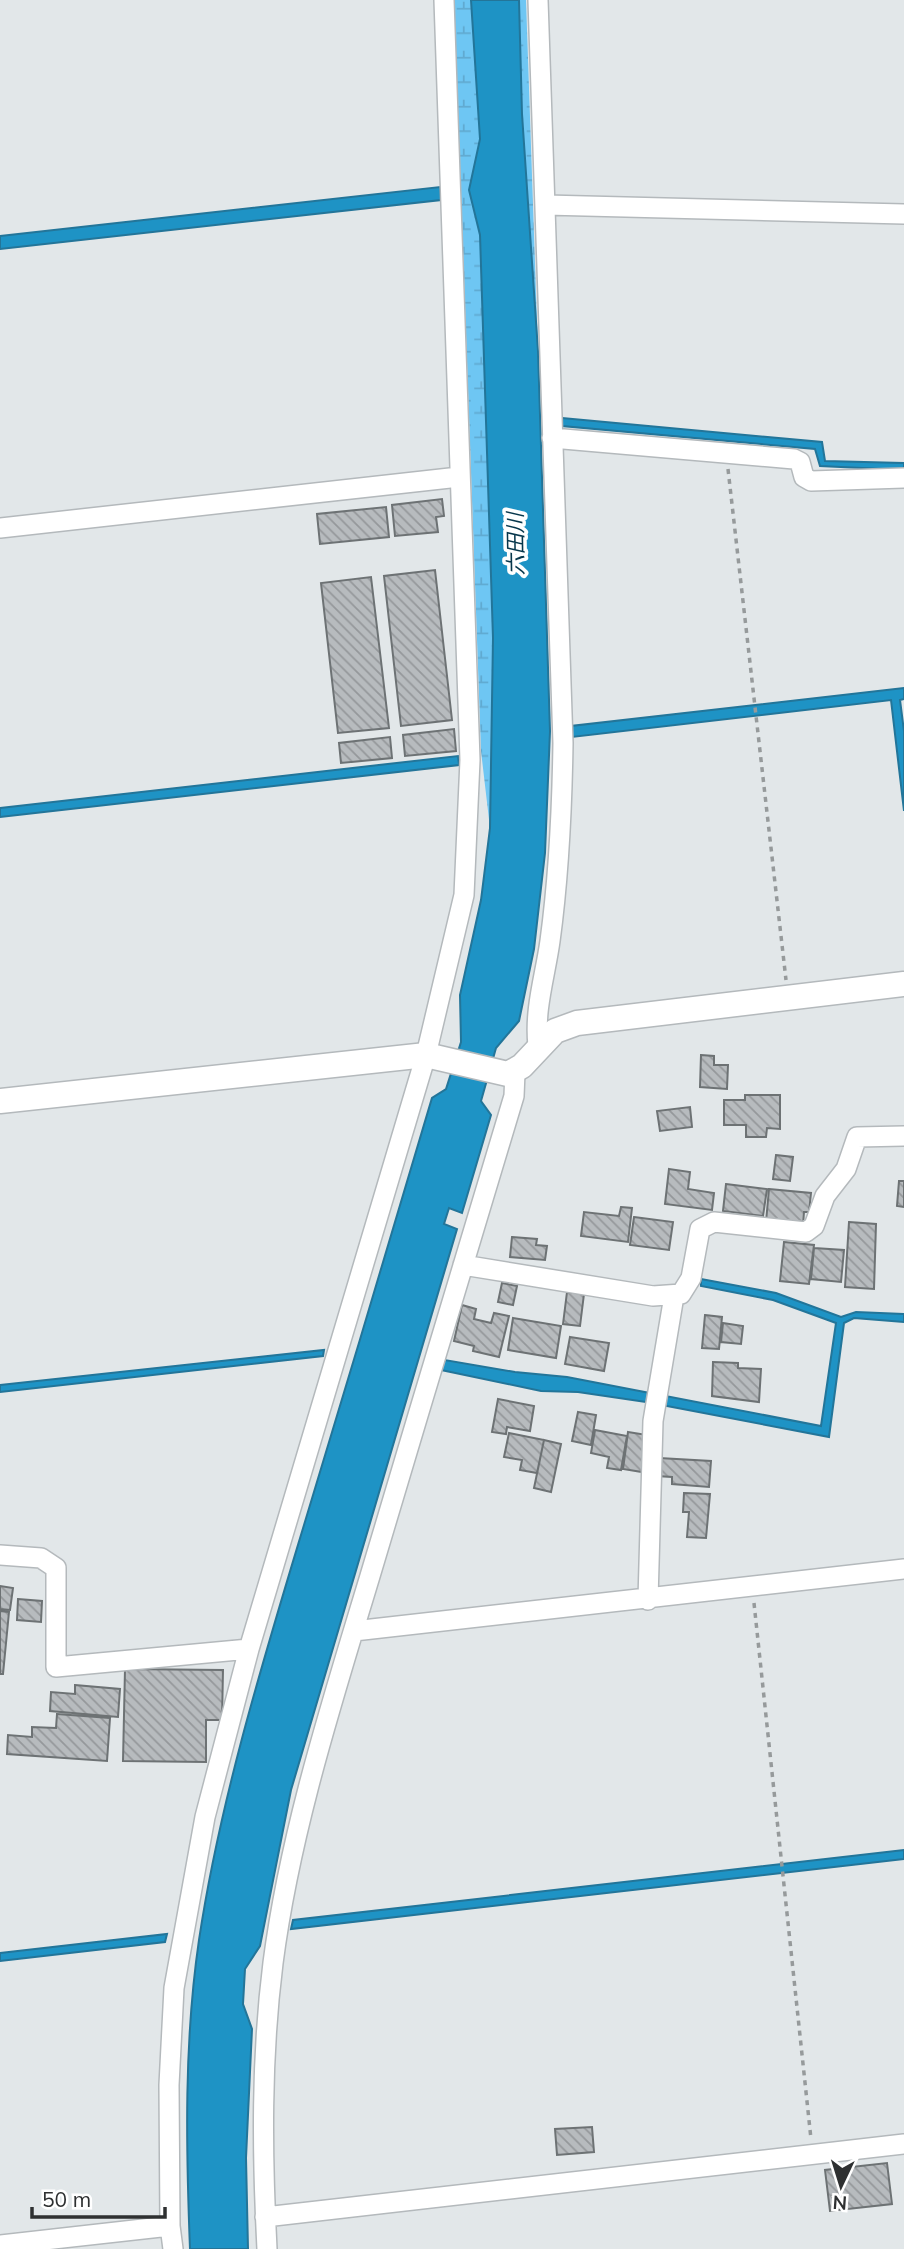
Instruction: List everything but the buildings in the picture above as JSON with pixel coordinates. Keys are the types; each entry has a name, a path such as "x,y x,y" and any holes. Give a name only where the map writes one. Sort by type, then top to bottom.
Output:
{"street":[{"path":"173,2249 170,2226 169,2085 174,1988 205,1817 249,1648 437,1057 464,895 470,760 444,0"},
{"path":"538,0 563,743 562,834 550,941 535,1019 538,1046"},
{"path":"546,205 904,214"},
{"path":"552,438 794,459 800,462 804,477 811,481 904,478"},
{"path":"0,528 459,477"},
{"path":"506,1073 555,1031 577,1023 904,984"},
{"path":"0,1101 437,1057 506,1073"},
{"path":"267,2249 263,2097 273,1962 300,1830 354,1631 514,1096 506,1073"},
{"path":"463,1265 653,1296 681,1294 691,1278 700,1230 706,1224 714,1222 806,1232 814,1226 825,1196 846,1169 857,1137 904,1136"},
{"path":"648,1600 657,1399 674,1296"},
{"path":"0,1555 41,1558 56,1568 56,1667 249,1648"},
{"path":"354,1631 648,1600 904,1569"},
{"path":"265,2217 904,2144"},
{"path":"0,2245 170,2226"}],"path":[{"path":"727,453 788,996"},
{"path":"752,1587 813,2155"}],"green space":[{"path":"454,0 471,0 480,139 469,190 480,235 493,638 490,828 481,751"},
{"path":"519,0 526,0 538,351 522,114"}],"water":[{"name":"六田川","path":"471,0 519,0 522,114 538,351 550,731 545,853 534,949 519,1021 496,1048 481,1101 491,1115 462,1213 449,1208 444,1224 457,1229 291,1790 260,1946 245,1969 243,2004 252,2029 246,2158 248,2249 190,2249 187,2133 191,2017 199,1940 218,1835 258,1679 432,1098 446,1089 461,1042 460,995 481,900 490,828 493,638 480,235 469,190 480,139"},
{"path":"440,187 441,200 0,249 0,236"},
{"path":"562,418 822,442 825,461 904,463 904,470 820,466 815,449 562,426"},
{"path":"904,688 904,699 900,700 904,731 904,811 891,700 572,737 571,726"},
{"path":"458,756 459,765 0,817 0,808"},
{"path":"701,1279 776,1293 841,1317 856,1312 904,1314 904,1322 854,1318 844,1323 829,1437 646,1402 578,1392 541,1391 441,1370 445,1360 515,1372 567,1377 821,1426 836,1323 773,1300 701,1286"},
{"path":"324,1350 323,1356 0,1392 0,1385"},
{"path":"904,1850 904,1859 291,1929 293,1920"},
{"path":"167,1934 165,1942 0,1961 0,1953"}]}
